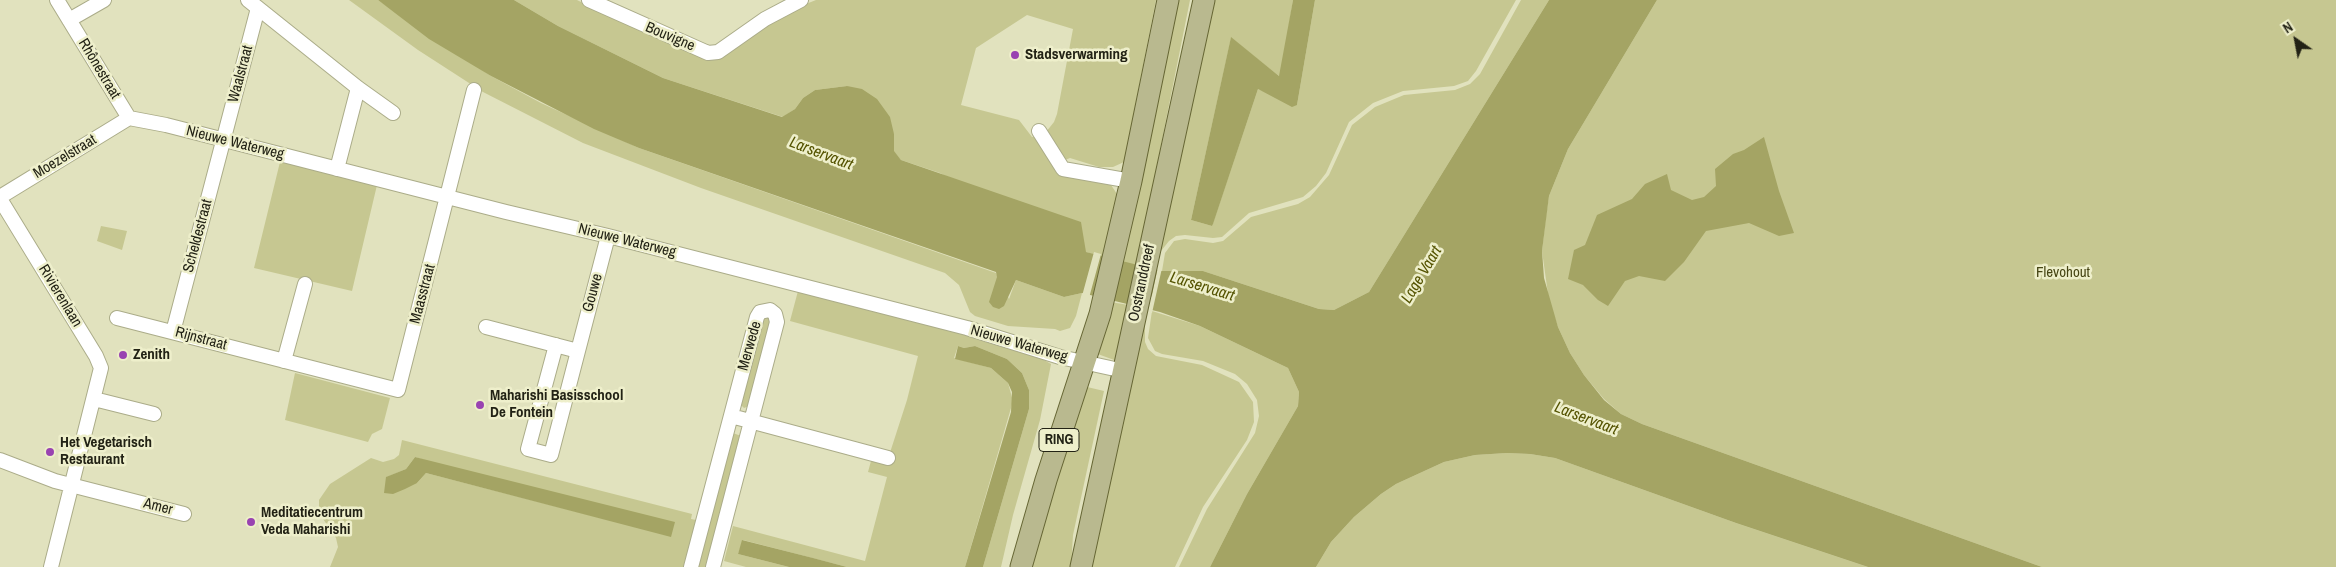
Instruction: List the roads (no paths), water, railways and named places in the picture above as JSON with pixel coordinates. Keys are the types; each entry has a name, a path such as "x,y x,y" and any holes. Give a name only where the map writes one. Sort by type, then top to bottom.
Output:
{"main road":[{"name":"RING","path":"1021,567 1046,480 1100,314 1131,181 1168,0"},
{"name":"Oostranddreef","path":"1081,567 1204,0"}],"street":[{"name":"Rhônestraat","path":"58,0 129,118"},
{"path":"69,20 104,0"},
{"name":"Bouvigne","path":"589,0 708,53 718,52 765,19 801,0"},
{"name":"Waalstraat","path":"224,140 253,4 358,88 393,113"},
{"path":"337,169 358,88"},
{"path":"448,197 468,108 474,90"},
{"name":"Nieuwe Waterweg","path":"129,118 608,236 967,328 1060,357 1124,372"},
{"name":"Moezelstraat","path":"0,198 129,118"},
{"path":"1039,131 1063,169 1131,181"},
{"name":"Scheldestraat","path":"173,332 224,140"},
{"name":"Maasstraat","path":"398,390 448,197"},
{"name":"Rivierenlaan","path":"0,198 96,356 101,368 51,567"},
{"name":"Gouwe","path":"556,345 528,449 551,455 608,236"},
{"path":"284,361 305,284"},
{"name":"Merwede","path":"691,567 757,317 765,310 770,310 775,314 777,322 713,567"},
{"name":"Rijnstraat","path":"117,318 398,390"},
{"path":"486,327 578,351"},
{"path":"94,398 154,414"},
{"path":"731,416 888,458"},
{"path":"0,460 72,486"},
{"name":"Amer","path":"72,486 184,514"}],"water":[{"path":"378,0 514,0 558,26 663,78 782,117 795,109 803,98 815,90 847,86 862,89 877,99 890,117 894,134 894,151 901,160 1081,222 1086,252 1162,271 1203,271 1319,309 1334,310 1369,292 1549,0 1657,0 1568,149 1549,196 1542,251 1544,278 1558,327 1570,353 1584,375 1604,400 1621,414 1642,424 2042,567 1868,567 1736,523 1555,458 1507,453 1475,455 1444,462 1396,484 1354,517 1331,542 1316,567 1210,567 1247,494 1298,406 1299,392 1288,368 1200,326 1160,312 1082,293 1064,297 1016,280 1004,306 999,309 993,307 989,302 997,277 996,272 639,148 594,129 491,76 429,39"},
{"path":"1293,0 1315,0 1297,105 1292,107 1258,89 1212,226 1191,220 1231,37 1279,76"},
{"path":"1764,137 1779,191 1794,233 1779,236 1749,223 1706,231 1684,262 1665,281 1639,276 1625,281 1608,306 1598,300 1583,285 1568,279 1574,250 1585,245 1597,215 1632,199 1645,184 1667,174 1671,190 1692,200 1704,197 1716,186 1715,169 1733,154 1744,150"},
{"path":"958,346 964,348 975,346 1007,359 1022,373 1029,390 1029,409 983,567 965,567 1011,412 1012,392 1008,383 991,368 955,359"},
{"path":"415,457 675,522 671,537 426,473 417,483 405,489 393,494 384,493 386,477 406,469"},
{"path":"742,540 847,567 789,567 738,554"}],"place":[{"name":"Stadsverwarming","path":"1015,55"},
{"name":"Zenith","path":"123,355"},
{"name":"Maharishi Basisschool De Fontein","path":"480,405"},
{"name":"Het Vegetarisch Restaurant","path":"50,452"},
{"name":"Meditatiecentrum Veda Maharishi","path":"251,522"}],"water label":[{"name":"Larservaart","path":"821,154"},
{"name":"Lage Vaart","path":"1422,275"},
{"name":"Larservaart","path":"1202,287"},
{"name":"Larservaart","path":"1586,419"}],"park label":[{"name":"Flevohout","path":"2063,273"}]}
